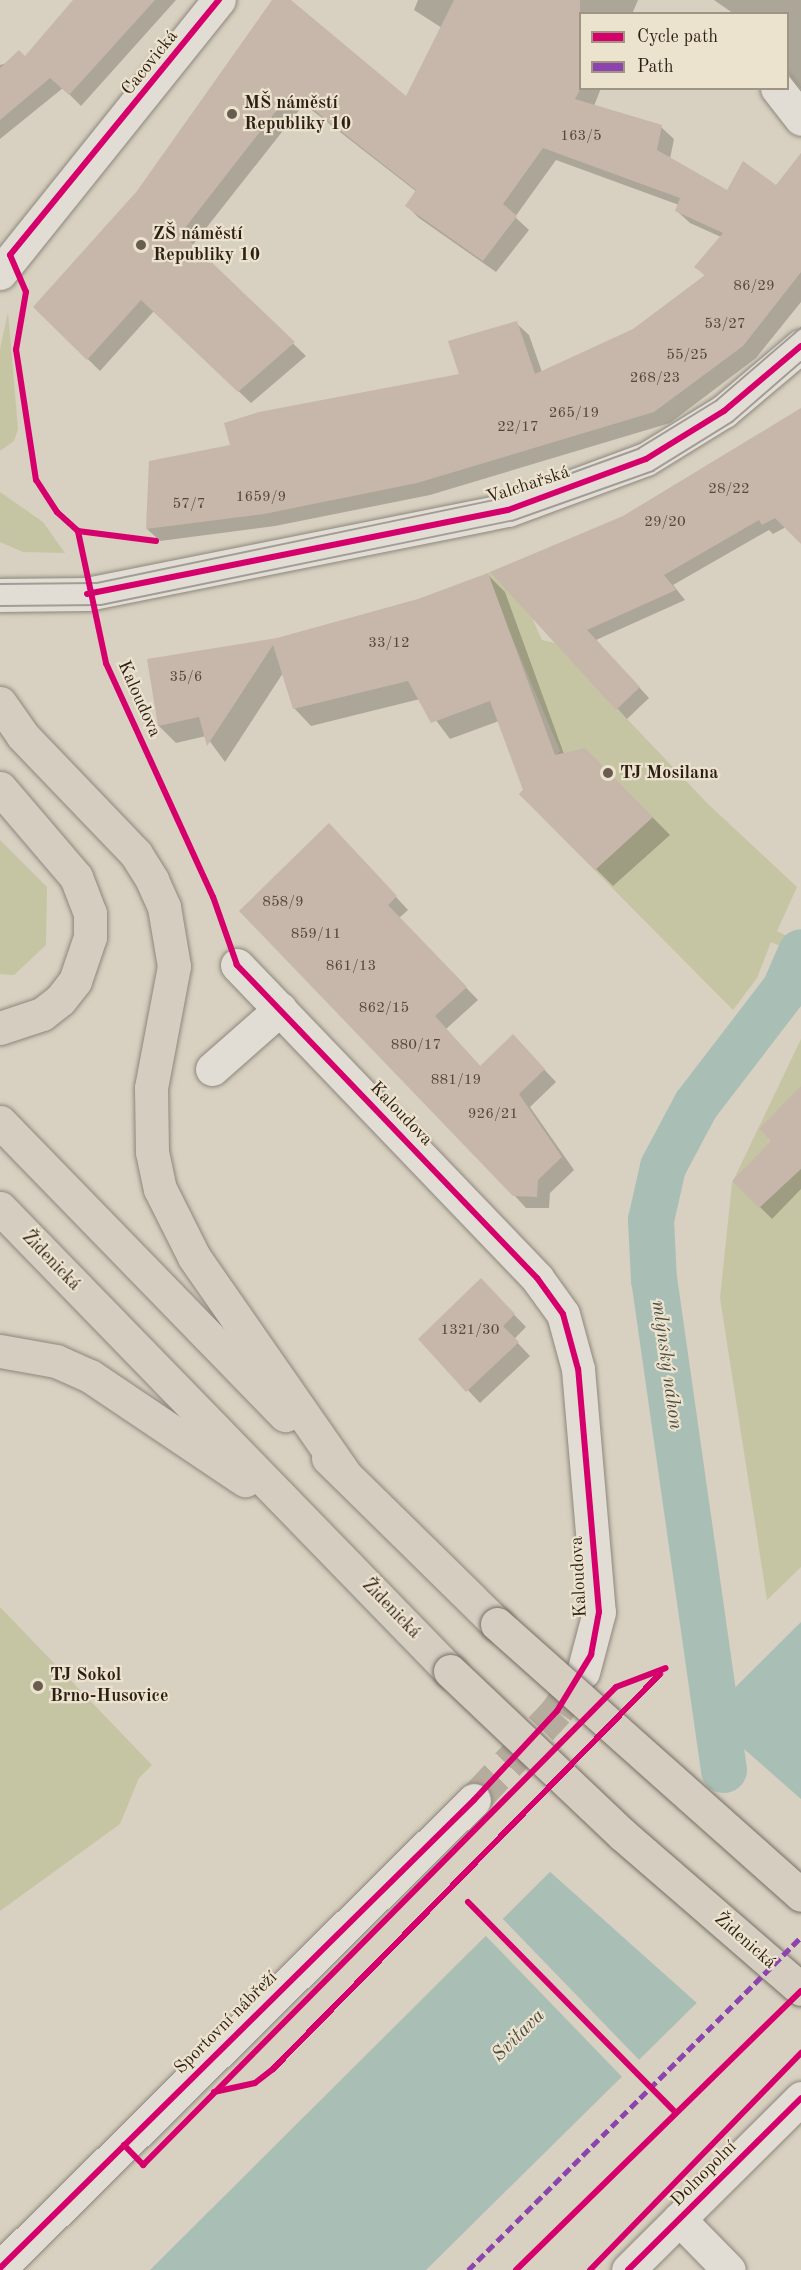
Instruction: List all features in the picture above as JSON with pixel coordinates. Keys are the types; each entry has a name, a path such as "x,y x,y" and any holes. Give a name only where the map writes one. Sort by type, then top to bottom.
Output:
{"highway":[{"path":"0,703 22,735 136,854 152,880 164,907 174,966 151,1088 152,1152 160,1189 194,1257 344,1473"},
{"path":"0,788 76,877 90,913 90,937 75,981 60,1000 42,1014 0,1028"},
{"path":"0,1122 344,1473 497,1624 801,1895"},
{"name":"Židenická","path":"0,1208 450,1671 623,1835 801,1989"},
{"path":"0,1351 56,1361 90,1376 310,1526"}],"street":[{"name":"Cacovická","path":"0,273 219,0"},
{"path":"779,90 801,119"},
{"name":"Valchařská","path":"0,595 87,594 508,510 646,459 724,411 801,346"},
{"name":"Kaloudova","path":"237,965 537,1278 563,1314 578,1369 599,1612 583,1672"},
{"path":"212,1069 280,1009"},
{"name":"Sportovní nábřeží","path":"0,2268 474,1800"},
{"name":"Dolnopolní","path":"628,2270 801,2098"},
{"name":"Dolnopolní","path":"679,2219 729,2270"}],"green space":[{"path":"8,312 18,429 14,441 0,451 0,349"},
{"path":"0,492 43,522 65,553 23,552 0,542"},
{"name":"TJ Mosilana","path":"508,565 542,640 555,643 707,803 797,887 777,931 801,943 801,955 771,942 757,978 733,1010 519,794 560,751 485,574"},
{"path":"0,840 47,887 46,945 14,975 0,974"},
{"path":"801,1039 801,1567 767,1600 720,1298 732,1183"},
{"name":"TJ Sokol Brno-Husovice","path":"0,1607 152,1765 139,1778 120,1824 0,1911"}],"water":[{"name":"Svitava","path":"801,1622 801,1900 426,2270 150,2270"}],"pier":[{"path":"704,1714 801,1799 801,1904 698,2004 548,1870"},
{"path":"501,1917 640,2061 623,2078 484,1934"}],"building":[{"path":"73,0 155,0 69,95 50,78 0,120 0,68 19,50 25,56"},
{"path":"272,0 291,0 406,96 454,0 580,0 580,90 575,99 662,125 657,150 727,190 743,161 776,185 801,153 801,272 743,346 654,412 417,483 264,514 146,529 149,461 230,445 224,423 259,412 459,374 448,341 517,321 535,374 633,329 705,275 694,267 723,233 675,211 680,198 543,148 503,204 517,216 483,261 405,206 416,190 291,92 181,233 295,342 238,392 141,300 87,360 33,307 137,191"},
{"path":"801,408 801,544 775,518 762,525 759,520 664,575 676,590 587,630 640,687 616,710 490,572 623,516"},
{"path":"488,573 555,755 585,748 653,817 595,870 519,794 523,790 490,701 431,723 408,681 293,709 273,645 207,746 199,717 158,726 147,659 277,638 418,599"},
{"path":"329,823 397,896 388,905 467,987 435,1016 480,1066 513,1034 545,1069 519,1094 562,1157 538,1180 537,1197 513,1196 239,911"},
{"path":"801,1086 801,1169 759,1208 732,1181 771,1141 759,1129"},
{"path":"481,1278 515,1314 503,1326 519,1342 466,1392 418,1339"}],"waterway":[{"name":"mlýnský náhon","path":"724,1770 654,1281 651,1220 663,1167 696,1105 785,989 801,952"}],"tunnel":[{"path":"474,1800 557,1711 583,1672"}],"tram line":[{"path":"0,584 97,583 500,499 638,449 716,401 801,328"},
{"path":"0,606 101,605 512,521 653,471 732,422 801,362"}],"marked path":[{"path":"468,2270 801,1937"}],"cycle path":[{"path":"156,541 78,531 57,512 36,480 16,350 26,292 10,255 219,0"},
{"path":"87,594 508,510 646,459 724,411 801,346"},
{"path":"0,2268 474,1800 557,1711 591,1655 599,1612 578,1369 563,1314 537,1278 237,965 213,897 106,663 78,531"},
{"path":"124,2145 143,2165 616,1687 666,1668"},
{"path":"214,2092 255,2083 273,2069 660,1674"},
{"path":"468,1902 676,2113"},
{"path":"516,2270 801,1991"},
{"path":"590,2270 801,2053"},
{"path":"628,2270 801,2098"}],"place":[{"name":"MŠ náměstí Republiky 10","path":"232,114"},
{"name":"ZŠ náměstí Republiky 10","path":"141,245"},
{"name":"TJ Mosilana","path":"608,773"},
{"name":"TJ Sokol Brno-Husovice","path":"38,1686"}]}
